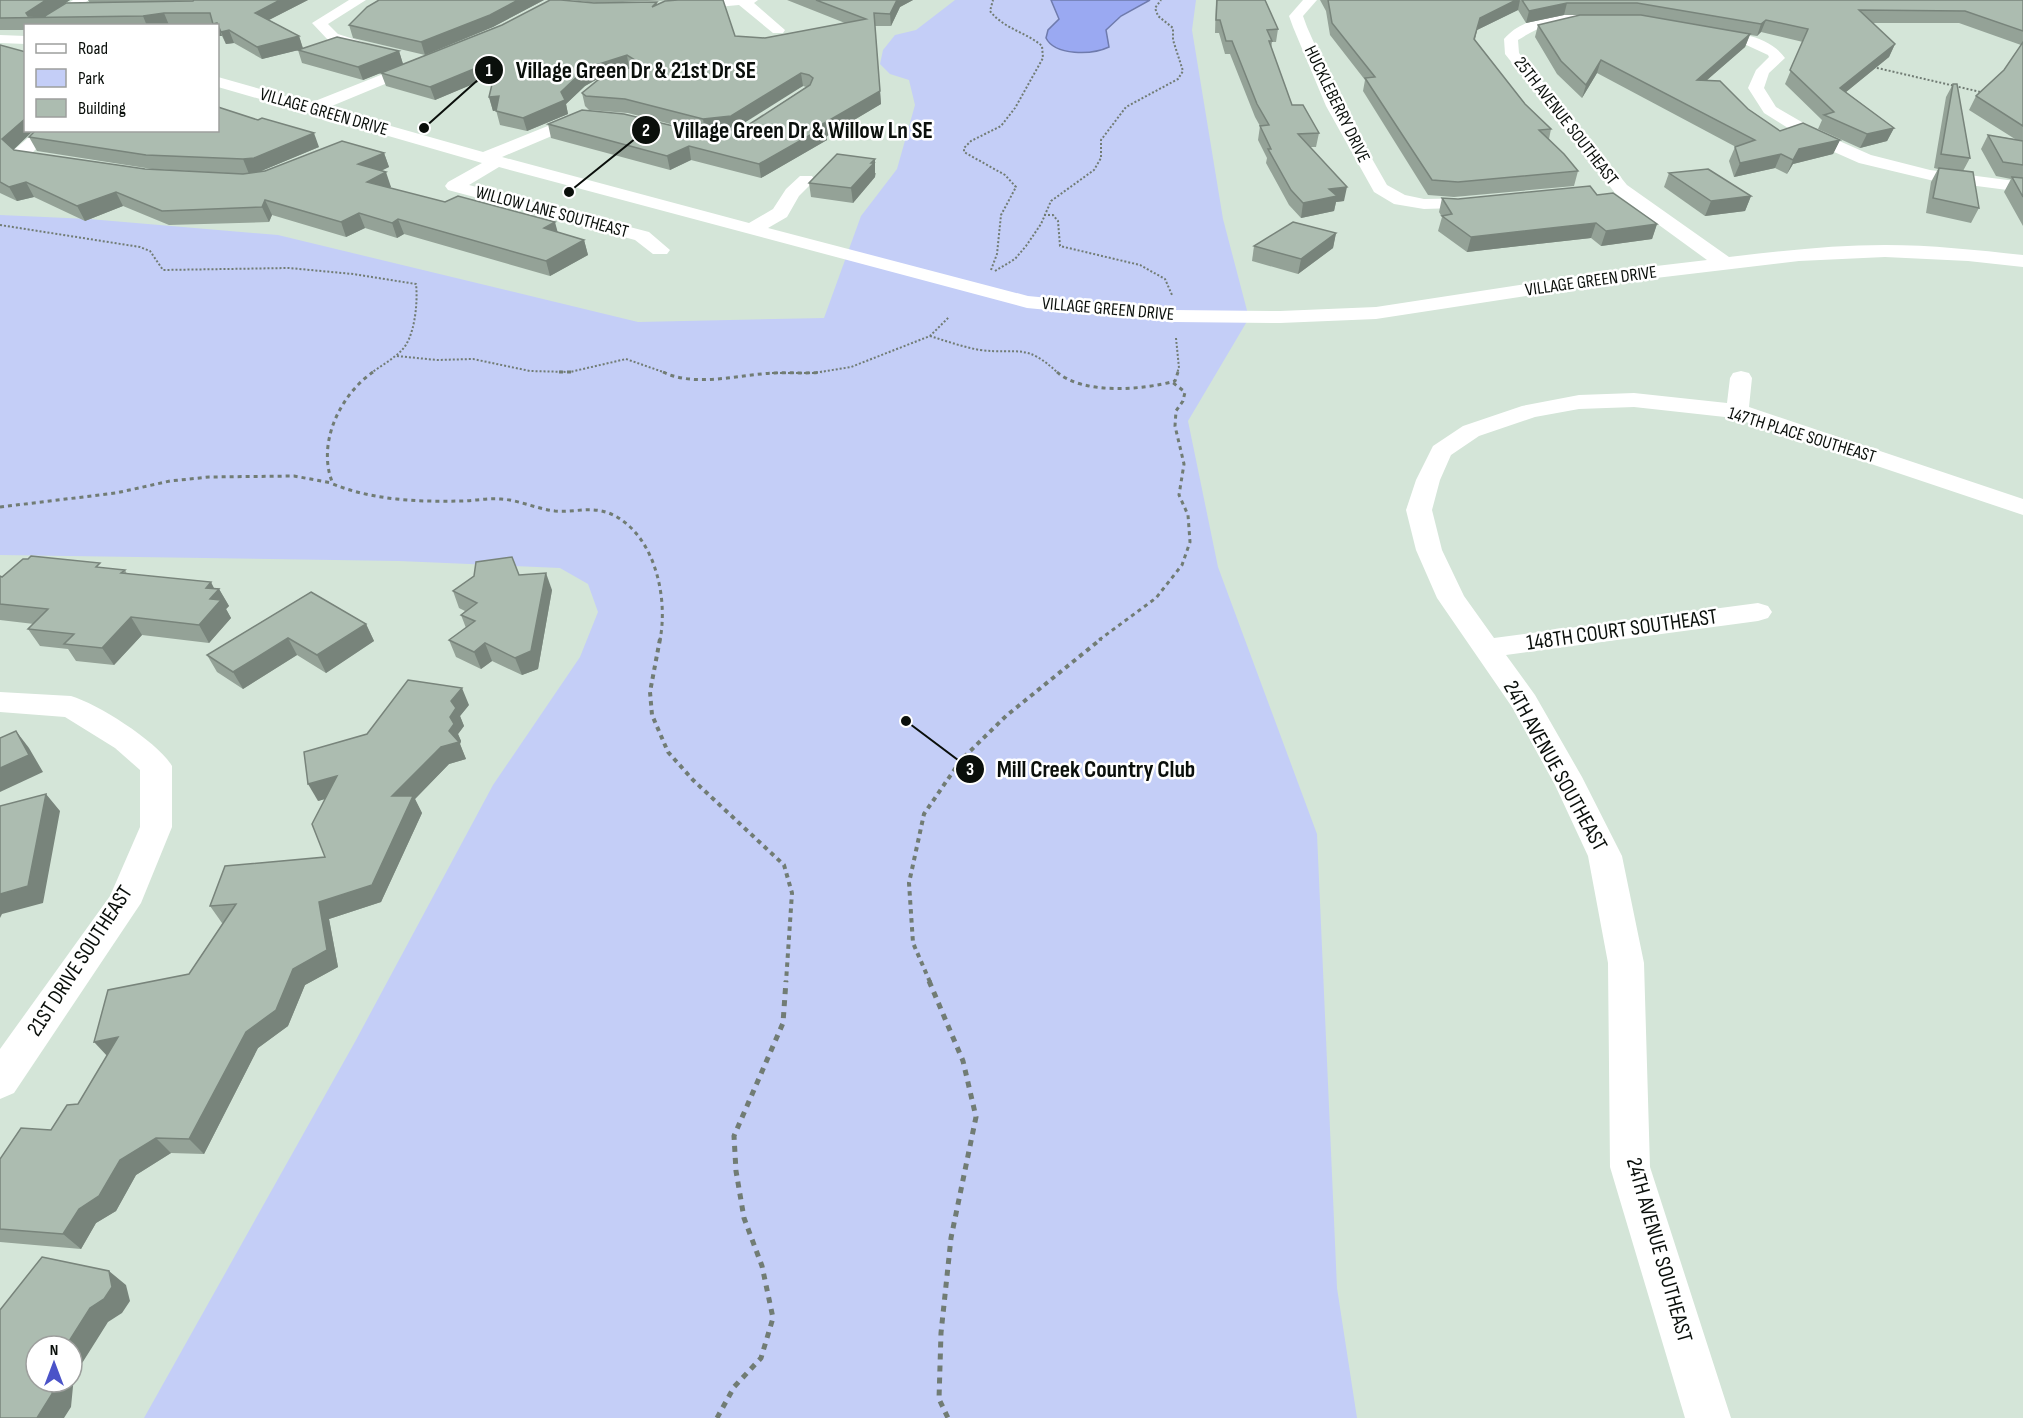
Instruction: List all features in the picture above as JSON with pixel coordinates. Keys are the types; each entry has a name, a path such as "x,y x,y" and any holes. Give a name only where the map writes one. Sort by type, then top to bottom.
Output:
{"street":[{"path":"359,0 319,23 333,37 353,45 385,52"},
{"name":"HUCKLEBERRY DRIVE","path":"1310,0 1296,16 1334,106 1380,188 1400,200 1424,204 1454,205 1498,201"},
{"path":"674,7 748,1 778,30"},
{"path":"44,24 68,9 87,4"},
{"name":"25TH AVENUE SOUTHEAST","path":"1619,17 1546,20 1520,30 1511,39 1512,54 1621,189 1725,264"},
{"path":"1695,29 1763,44 1774,51 1778,58 1766,65 1759,76 1756,88 1770,110 1813,136 1865,159 1930,175 2023,187"},
{"path":"0,39 23,38"},
{"path":"313,108 432,60 406,57"},
{"name":"VILLAGE GREEN DRIVE","path":"219,82 491,160 1027,302 1174,316 1280,317 1376,313 1597,279 1799,255 1885,251 1968,255 2023,261"},
{"path":"491,160 578,111 605,118"},
{"path":"358,140 372,139 383,128"},
{"path":"45,132 21,153 28,158 74,165"},
{"name":"WILLOW LANE SOUTHEAST","path":"491,160 454,186 642,236 660,250"},
{"path":"750,230 780,213 792,193 806,180"},
{"path":"1599,192 1621,189"},
{"path":"1737,411 1741,378"},
{"name":"147TH PLACE SOUTHEAST","path":"1471,430 1530,411 1579,402 1634,400 1737,411 2023,507"},
{"name":"24TH AVENUE SOUTHEAST","path":"1471,430 1441,451 1428,480 1419,510 1429,550 1451,598 1524,702 1571,785 1605,856 1626,963 1630,1167 1708,1418"},
{"name":"148TH COURT SOUTHEAST","path":"1487,648 1758,612"},
{"name":"21ST DRIVE SOUTHEAST","path":"0,702 71,707 126,740 156,766 156,827 124,903 0,1081"}],"path":[{"path":"993,0 990,11 996,21 1034,37 1042,46 1043,58 1015,108 1001,126 971,141 964,148 964,152 969,156 991,165 1016,188 1015,194 1004,208 1001,217 998,259 987,276 1015,259 1041,224 1051,201 1094,170 1101,158 1101,140 1126,107 1178,79 1183,71 1173,40 1173,28 1158,16 1155,8 1161,0"},
{"path":"1871,66 1991,94"},
{"path":"0,225 140,248 150,251 163,270 199,271 229,267 298,269 388,278 416,284 418,302 409,339 403,350 357,384 340,406 331,434 327,470 333,483"},
{"path":"396,356 437,360 473,359 530,371 570,372 626,359 654,367 674,377 715,380 774,373 814,373 851,367 930,336 949,317"},
{"path":"948,1418 939,1399 940,1333 951,1238 976,1117 963,1061 913,943 909,883 924,814 961,760 1006,716 1090,647 1156,598 1182,565 1190,542 1188,515 1179,495 1184,464 1175,426 1176,411 1183,401 1185,392 1172,382"},
{"path":"0,507 106,494 170,481 209,477 294,476 333,483 350,491 378,496 457,501 501,499 556,510 586,508 617,517 642,540 657,573 663,625 650,692 652,715 668,752 693,780 784,864 792,893 783,1023 734,1136 736,1171 744,1218 762,1266 773,1318 761,1358 734,1387 717,1418"}],"green space":[{"path":"955,0 1196,0 1192,30 1223,219 1249,318 1188,421 1218,567 1317,834 1337,1288 1357,1418 144,1418 356,1040 493,785 580,657 598,612 588,584 560,568 399,561 0,555 0,215 89,219 278,235 638,322 824,318 861,216 897,169 915,105 909,80 890,74 880,64 883,50 895,35 916,30"}],"water":[{"path":"1051,0 1150,0 1121,16 1106,30 1109,47 1093,52 1074,52 1057,48 1046,38 1048,30 1059,19"}],"building":[{"path":"0,0 46,0 26,13 28,16 45,16 66,3 280,0 255,13 299,36 257,47 229,30 221,32 219,24 213,24 210,13 0,18"},
{"path":"379,0 518,0 490,15 421,42 349,25 367,7"},
{"path":"550,0 594,3 657,2 652,7 665,1 723,0 735,36 765,38 866,19 816,0 897,0 890,14 874,13 880,91 821,125 826,126 759,164 689,146 667,156 548,124 582,110 624,114 702,133 742,129 810,85 813,78 809,75 801,73 731,116 703,119 625,99 586,96 582,93 598,80 634,66 638,62 627,55 582,72 561,92 565,100 523,118 496,111 499,96 489,97 498,59 430,87 381,73 502,25"},
{"path":"1217,0 1265,0 1278,29 1267,30 1272,41 1269,41 1292,105 1303,105 1319,133 1298,134 1347,187 1329,189 1337,196 1303,203 1291,190 1268,149 1271,149 1260,126 1269,125 1257,104 1232,41 1226,41 1220,20 1216,20"},
{"path":"1328,0 1516,0 1480,18 1474,39 1525,104 1551,129 1539,130 1578,171 1458,182 1432,180 1365,78 1375,77 1332,23"},
{"path":"1522,0 2023,0 2023,31 1965,11 1859,10 1895,44 1840,88 1894,128 1867,134 1824,115 1834,112 1790,70 1808,29 1766,20 1761,24 1637,3 1567,3 1529,11"},
{"path":"1580,15 1641,15 1750,34 1697,80 1720,81 1748,109 1780,131 1803,123 1840,140 1799,149 1793,160 1781,154 1740,163 1735,147 1755,140 1601,60 1586,85 1561,61 1538,25"},
{"path":"337,37 399,51 358,67 298,50"},
{"path":"2023,42 2023,126 1976,96 2004,70"},
{"path":"0,45 24,51 24,120 2,139 14,150 145,169 243,174 265,171 342,141 384,153 358,164 386,172 367,182 445,202 458,196 555,222 544,228 584,240 546,261 398,219 392,223 359,213 341,222 265,200 262,207 162,211 116,192 77,206 26,182 9,187 0,182"},
{"path":"1953,84 1957,84 1970,158 1941,154"},
{"path":"219,107 258,120 262,118 314,133 254,158 243,159 146,155 29,137 34,132 219,132"},
{"path":"1988,135 2023,141 2023,165 2003,162"},
{"path":"837,154 875,159 851,188 809,183"},
{"path":"1939,168 1973,172 1979,208 1933,198"},
{"path":"1708,169 1751,196 1711,201 1669,173"},
{"path":"2012,177 2023,178 2023,197"},
{"path":"1590,186 1597,195 1613,193 1657,224 1606,231 1596,223 1471,237 1442,216 1452,214 1442,198 1458,199"},
{"path":"1293,222 1336,233 1301,259 1254,246"},
{"path":"31,556 100,563 96,567 125,570 121,573 211,582 206,588 219,589 210,599 221,600 199,625 131,617 102,648 64,644 74,634 28,629 48,609 0,604 0,576 2,577 23,559"},
{"path":"512,557 519,575 546,573 531,651 515,658 485,643 474,652 449,640 475,621 461,615 477,603 453,591 474,576 476,562"},
{"path":"311,592 366,624 317,655 288,638 233,672 207,655"},
{"path":"408,680 462,688 451,701 456,708 450,717 454,724 449,731 459,742 441,747 392,796 413,796 372,885 319,902 327,950 293,969 276,1010 246,1032 189,1139 156,1138 120,1160 99,1196 79,1209 63,1234 0,1229 0,1159 21,1128 51,1130 67,1105 78,1104 118,1037 94,1042 108,990 189,974 236,904 210,906 225,866 325,857 312,824 337,776 308,784 304,752 367,734"},
{"path":"16,731 29,755 0,768 0,738"},
{"path":"46,794 28,886 0,894 0,806"},
{"path":"42,1257 109,1271 112,1287 104,1299 90,1308 74,1334 24,1334 24,1394 52,1394 37,1418 0,1418 0,1310"}],"place":[{"name":"Village Green Dr & 21st Dr SE","path":"424,128"},
{"name":"Village Green Dr & Willow Ln SE","path":"569,192"},
{"name":"Mill Creek Country Club","path":"906,721"}]}
